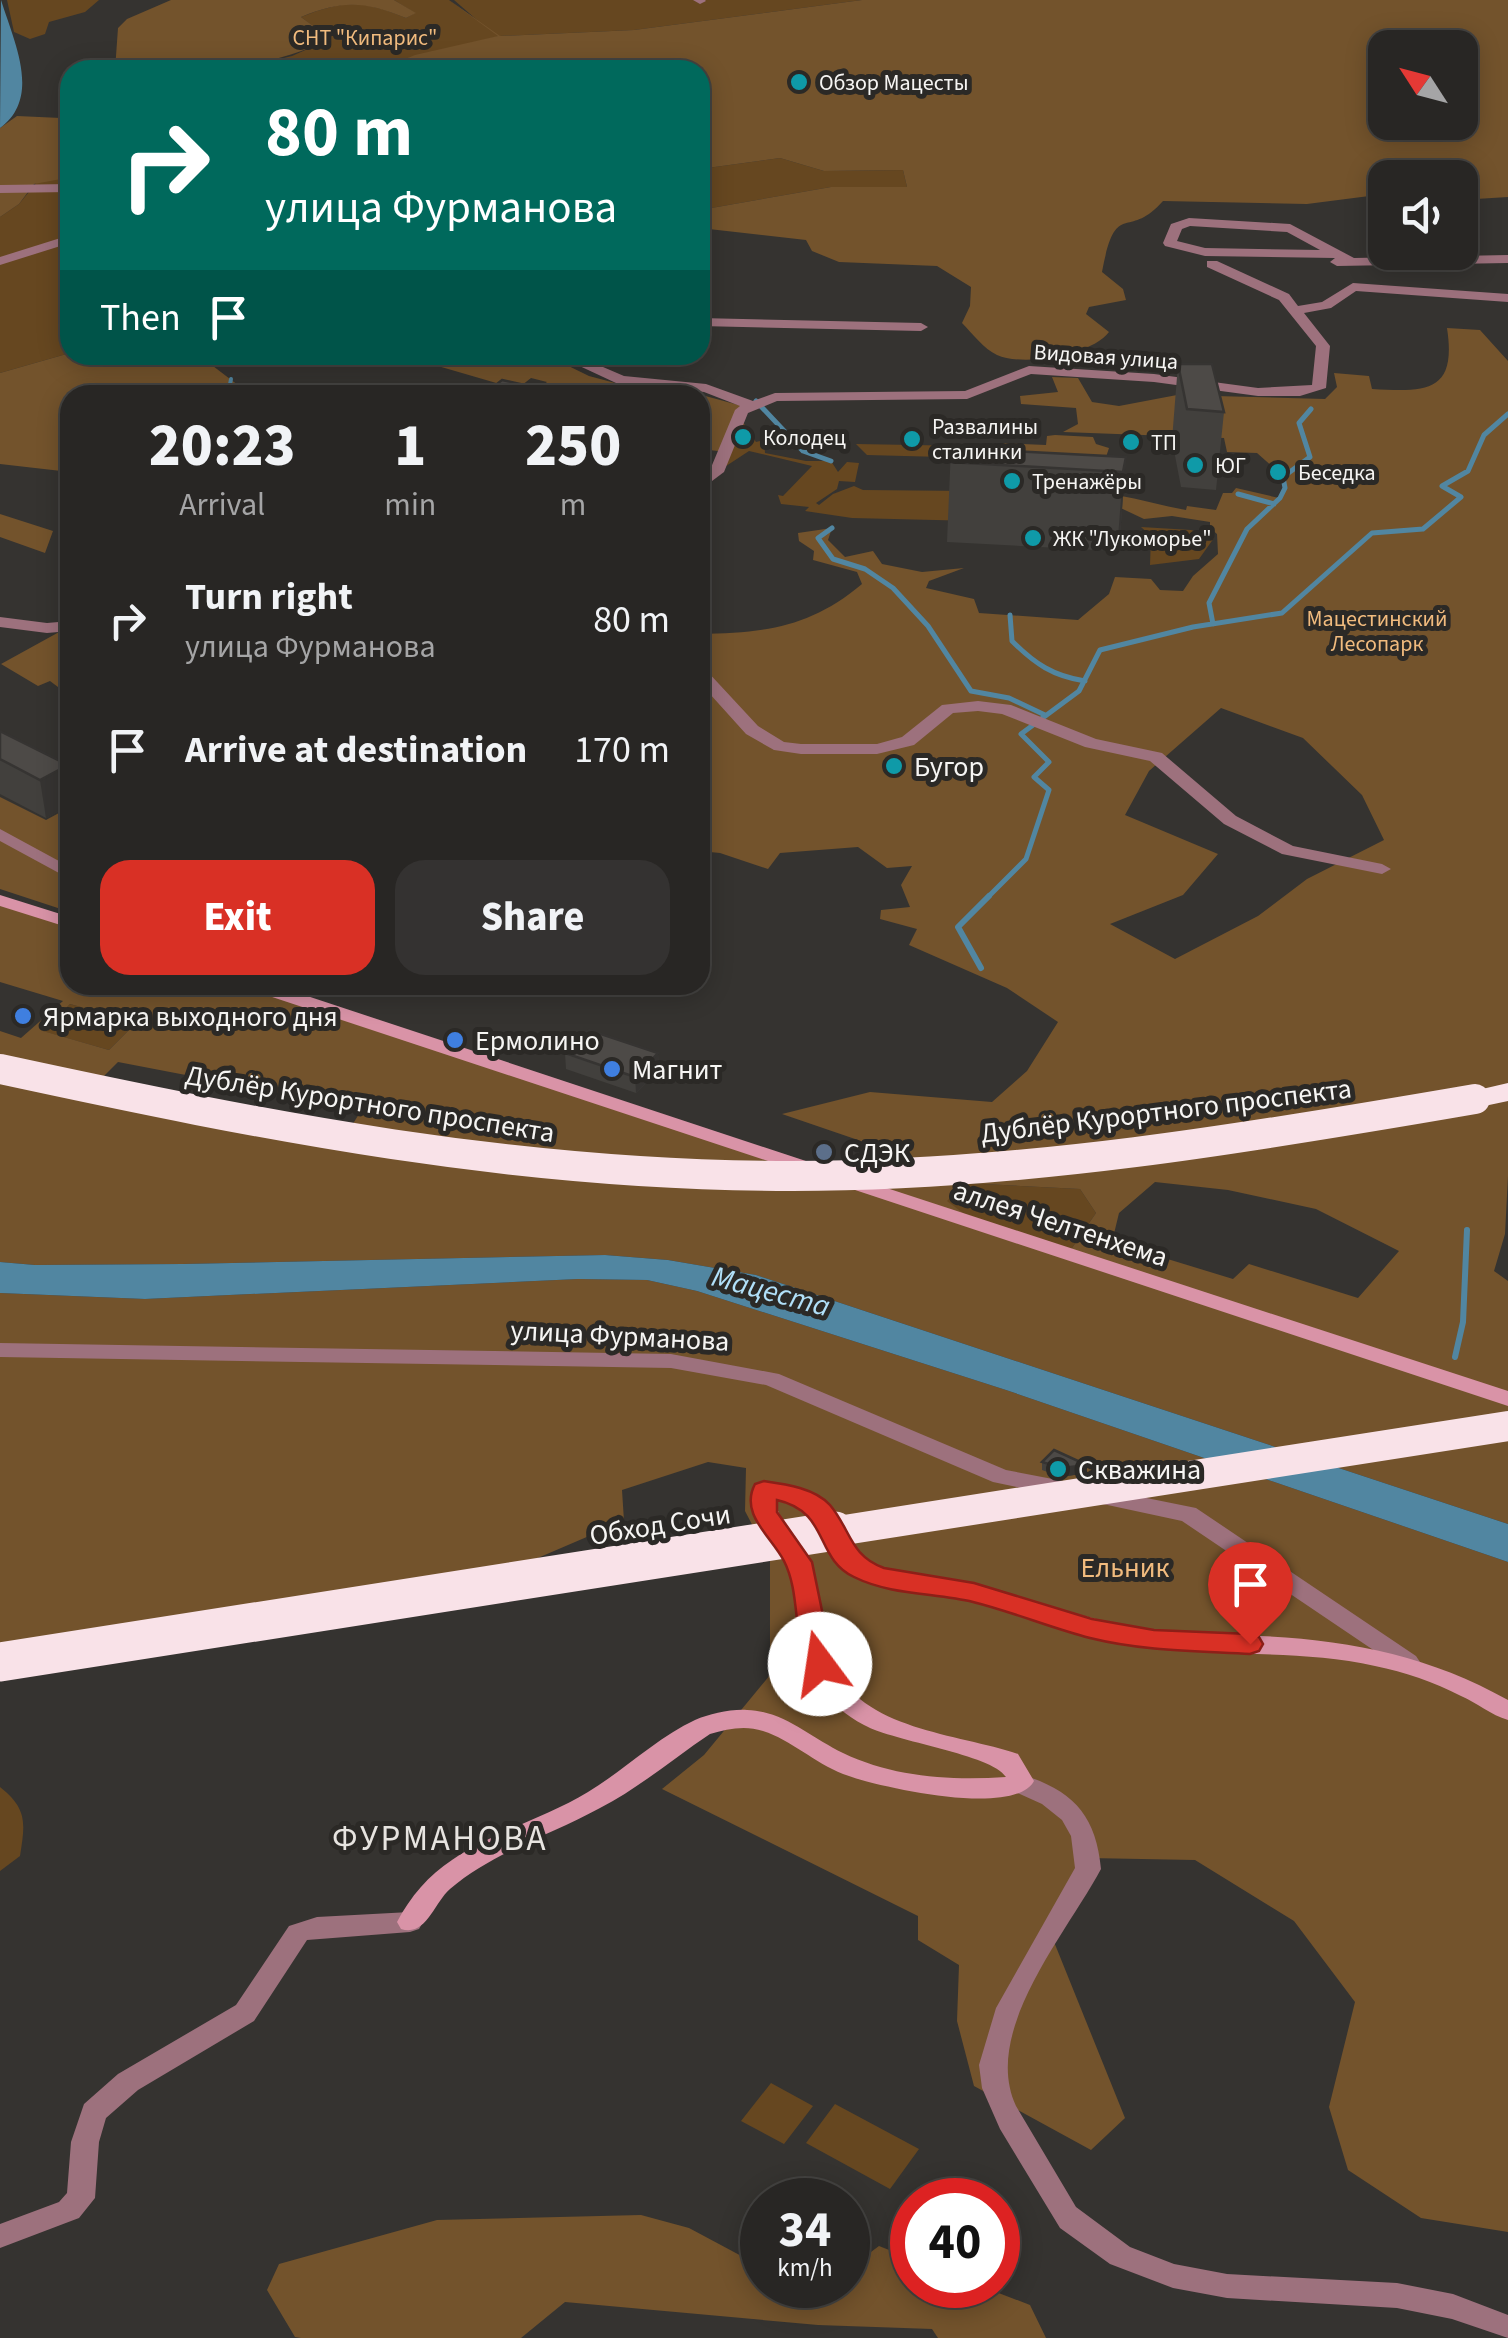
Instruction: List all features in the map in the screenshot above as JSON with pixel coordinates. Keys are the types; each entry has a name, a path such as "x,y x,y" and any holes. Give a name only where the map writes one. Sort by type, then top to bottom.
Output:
{"highway":[{"name":"Дублёр Курортного проспекта","path":"0,1069 267,1126 449,1154 573,1167 733,1175 869,1175 1047,1161 1199,1143 1508,1092"},
{"name":"Обход Сочи","path":"0,1662 1508,1426"}],"street":[{"path":"0,189 60,188"},
{"path":"1344,257 1304,232 1272,225 1188,222 1176,227 1170,243 1205,252 1344,257 1508,259"},
{"path":"0,261 60,242"},
{"name":"Видовая улица","path":"749,404 775,397 829,394 967,394 1029,370 1154,378 1258,392 1300,392 1321,384 1322,346 1279,294 1212,264 1223,259 1344,257"},
{"path":"1294,311 1326,305 1353,287 1508,298"},
{"path":"710,322 921,327"},
{"path":"587,365 622,380 674,385"},
{"path":"710,389 749,404 742,410 717,472 710,478"},
{"path":"0,622 60,627"},
{"path":"710,684 752,730 780,746 801,749 890,746 908,741 941,713 961,706 992,707 1091,742 1156,757 1230,820 1288,850 1382,869"},
{"path":"0,834 60,868"},
{"path":"0,900 60,921"},
{"name":"аллея Челтенхема","path":"286,995 1508,1398"},
{"name":"улица Фурманова","path":"0,1350 672,1361 742,1371 800,1390 1001,1477 1188,1514 1408,1662 1508,1711"},
{"name":"улица Фурманова","path":"1020,1783 1022,1776 1009,1762 876,1722 842,1699 820,1664 799,1562 764,1513 764,1490 786,1492 812,1504 820,1511 844,1556 861,1570 882,1577 974,1593 1092,1629 1154,1640 1349,1650 1408,1662"},
{"path":"0,2236 69,2210 81,2198 86,2142 94,2112 108,2095 245,2013 298,1933 317,1927 410,1922 437,1885 463,1865 595,1800 714,1722 759,1717 826,1756 873,1774 967,1788 1020,1783 1056,1800 1077,1817 1088,1844 1088,1869 1001,2021 992,2060 995,2086 1068,2218 1132,2265 1177,2283 1248,2293 1404,2296 1485,2316 1508,2328"}],"green space":[{"path":"7,0 99,0 85,12 49,22 45,34 30,39 14,32"},
{"path":"171,0 394,0 416,13 406,18 378,8 342,5 301,17 331,39 271,60 116,60 118,28 127,19"},
{"name":"СНТ \"Кипарис\"","path":"394,0 449,0 477,20 454,0 862,0 634,30 500,36 421,55 514,60 276,60 330,39 301,17 316,11 354,4 406,18 415,13"},
{"path":"449,0 500,36 634,30 862,0 1508,0 1508,197 1478,199 1478,160 1368,160 1368,196 1307,204 1163,201 1151,213 1118,227 1112,235 1102,272 1123,289 1126,300 1089,307 1086,314 1109,332 1073,353 1024,360 997,355 962,323 970,306 971,287 937,266 839,262 812,251 806,240 710,229 710,208 831,187 907,187 903,170 824,171 780,158 710,168 710,60 403,60 498,36"},
{"path":"17,116 60,118 60,179 34,184 19,204 0,217 0,128"},
{"path":"60,154 60,356 0,373 0,217 19,204"},
{"path":"780,158 824,171 903,170 907,187 831,187 710,208 710,168"},
{"name":"Мацестинский Лесопарк","path":"1447,328 1480,330 1508,361 1508,1176 1505,1234 1494,1271 1508,1281 1508,1524 756,1275 668,1260 605,1255 183,1264 0,1262 0,1031 21,1038 63,1001 0,982 0,900 60,920 60,995 285,995 864,1187 896,1153 782,1114 870,1092 992,1102 1027,1071 1058,1022 1007,988 909,945 917,929 880,919 881,910 910,907 901,885 912,866 887,868 858,847 780,853 768,869 710,852 710,634 786,625 824,610 862,584 857,572 813,560 814,551 799,541 798,533 832,528 828,540 845,557 873,551 882,564 922,572 964,568 929,581 926,588 974,599 979,613 1078,620 1109,594 1115,577 1151,579 1160,590 1183,591 1193,576 1218,554 1217,534 1210,528 1210,522 1172,516 1144,519 1110,503 1116,495 1186,510 1187,506 1216,510 1223,493 1232,493 1236,488 1279,498 1285,488 1282,479 1267,475 1273,467 1257,453 1227,452 1224,438 1063,432 1078,424 1076,408 1021,404 1020,396 1058,392 1052,377 1078,378 1092,402 1119,406 1177,395 1325,399 1337,387 1334,373 1369,376 1372,389 1408,390 1434,384 1447,365","holes":["1221,708 1303,738 1362,795 1384,840 1307,879 1258,916 1175,959 1110,924 1183,895 1218,854 1125,815 1149,771","70,1004 136,1023 109,1050 43,1031","118,1062 362,1109 348,1132 95,1085","1155,1182 1228,1190 1316,1209 1399,1251 1358,1298 1249,1264 1233,1279 1112,1242 1119,1213","965,1183 1080,1189 1096,1213 1072,1248 1061,1252 981,1226 947,1201"]},
{"path":"60,356 60,365 214,365 238,385 60,385 60,471 0,464 0,373"},
{"path":"434,365 566,365 623,385 543,385 547,382 531,378 522,385 503,385"},
{"path":"710,397 746,407 727,452 710,450"},
{"path":"739,416 756,442 764,440 765,453 806,461 831,461 838,472 847,462 859,463 855,482 839,481 837,489 816,503 819,505 854,486 863,490 969,491 971,496 991,497 991,489 999,482 1021,482 1003,475 1002,466 1016,468 977,455 980,458 867,455 856,444 970,446 971,451 1000,457 1051,480 1100,482 1088,484 1091,487 1044,492 1029,520 1020,522 852,518 805,511 809,507 781,504 778,495 783,496 812,466 749,451 717,472"},
{"path":"1047,436 1093,437 1096,444 1109,448 1106,457 992,452 1002,443 1046,445"},
{"path":"0,514 53,531 45,553 0,537"},
{"path":"1141,527 1191,530 1214,538 1199,559 1150,565 1151,536"},
{"path":"60,632 60,688 50,681 38,686 1,664"},
{"path":"0,797 46,820 60,812 60,909 0,889"},
{"path":"70,1004 137,1022 109,1050 42,1031"},
{"path":"965,1183 1080,1189 1096,1213 1072,1248 1061,1252 980,1225 946,1201"},
{"name":"Ельник","path":"578,1279 647,1280 697,1291 1006,1390 1508,1562 1508,2232 1421,2218 1348,2170 1329,2107 1355,2002 1294,1921 1195,1860 1088,1858 1048,1927 1125,2118 1091,2150 974,2086 957,2021 959,1965 918,1940 918,1916 662,1789 704,1755 770,1675 770,1559 745,1511 746,1468 708,1462 622,1490 624,1521 503,1573 0,1651 0,1293 145,1299"},
{"path":"0,1787 16,1803 23,1826 20,1856 0,1871"},
{"path":"771,2083 813,2106 784,2144 741,2121"},
{"path":"835,2104 919,2149 898,2178 890,2178 890,2189 806,2143"},
{"path":"641,2215 689,2228 740,2255 740,2308 870,2308 870,2253 879,2246 890,2250 890,2308 1020,2308 1020,2301 1030,2305 1046,2338 938,2338 932,2329 818,2325 565,2302 521,2338 295,2337 267,2290 279,2264 437,2220"}],"water":[{"path":"1,0 17,51 22,85 13,115 0,128"},
{"name":"Мацеста","path":"605,1255 668,1260 756,1275 1508,1524 1508,1562 1006,1390 697,1291 647,1280 578,1279 145,1299 0,1293 0,1262 183,1264"}],"building":[{"path":"1178,364 1212,364 1224,412 1187,409"},
{"path":"502,380 524,385 496,385"},
{"path":"951,448 1126,457 1123,472 950,462"},
{"path":"0,731 60,761 60,769 40,780 0,759"},
{"path":"589,1030 658,1053 635,1077 565,1053"},
{"path":"1054,1450 1087,1465 1062,1468 1042,1462"}],"waterway":[{"path":"230,385 231,379"},
{"path":"756,401 803,451 831,461"},
{"path":"1274,504 1285,488 1283,477 1310,457 1299,423 1311,409"},
{"path":"1213,624 1282,613 1372,533 1423,529 1461,497 1442,486 1468,471 1484,435 1508,414"},
{"path":"1238,494 1274,504"},
{"path":"1213,624 1209,603 1247,529 1274,504"},
{"path":"832,528 818,538 833,559 865,569 893,588 928,626 971,691 1009,698 1045,715"},
{"path":"1010,615 1012,641 1020,649 1054,672 1084,681"},
{"path":"1084,681 1100,650 1213,624"},
{"path":"981,968 958,927 1026,859 1049,790 1034,777 1049,762 1021,734 1079,691 1084,681"},
{"path":"1455,1357 1463,1322 1467,1230"}],"place":[{"name":"Обзор Мацесты","path":"799,82"},
{"name":"Колодец","path":"743,437"},
{"name":"Развалины сталинки","path":"912,439"},
{"name":"ТП","path":"1131,442"},
{"name":"ЮГ","path":"1195,465"},
{"name":"Беседка","path":"1278,472"},
{"name":"Тренажёры","path":"1012,481"},
{"name":"ЖК \"Лукоморье\"","path":"1033,538"},
{"name":"Бугор","path":"894,766"},
{"name":"Ярмарка выходного дня","path":"23,1016"},
{"name":"Ермолино","path":"455,1040"},
{"name":"Магнит","path":"612,1069"},
{"name":"СДЭК","path":"824,1152"},
{"name":"Скважина","path":"1058,1469"}],"district":[{"name":"ФУРМАНОВА","path":"440,1838"}],"route":[{"path":"820,1664 799,1562 764,1513 764,1490 786,1492 812,1504 820,1511 844,1556 861,1570 882,1577 974,1593 1092,1629 1154,1640 1250,1644"}]}
